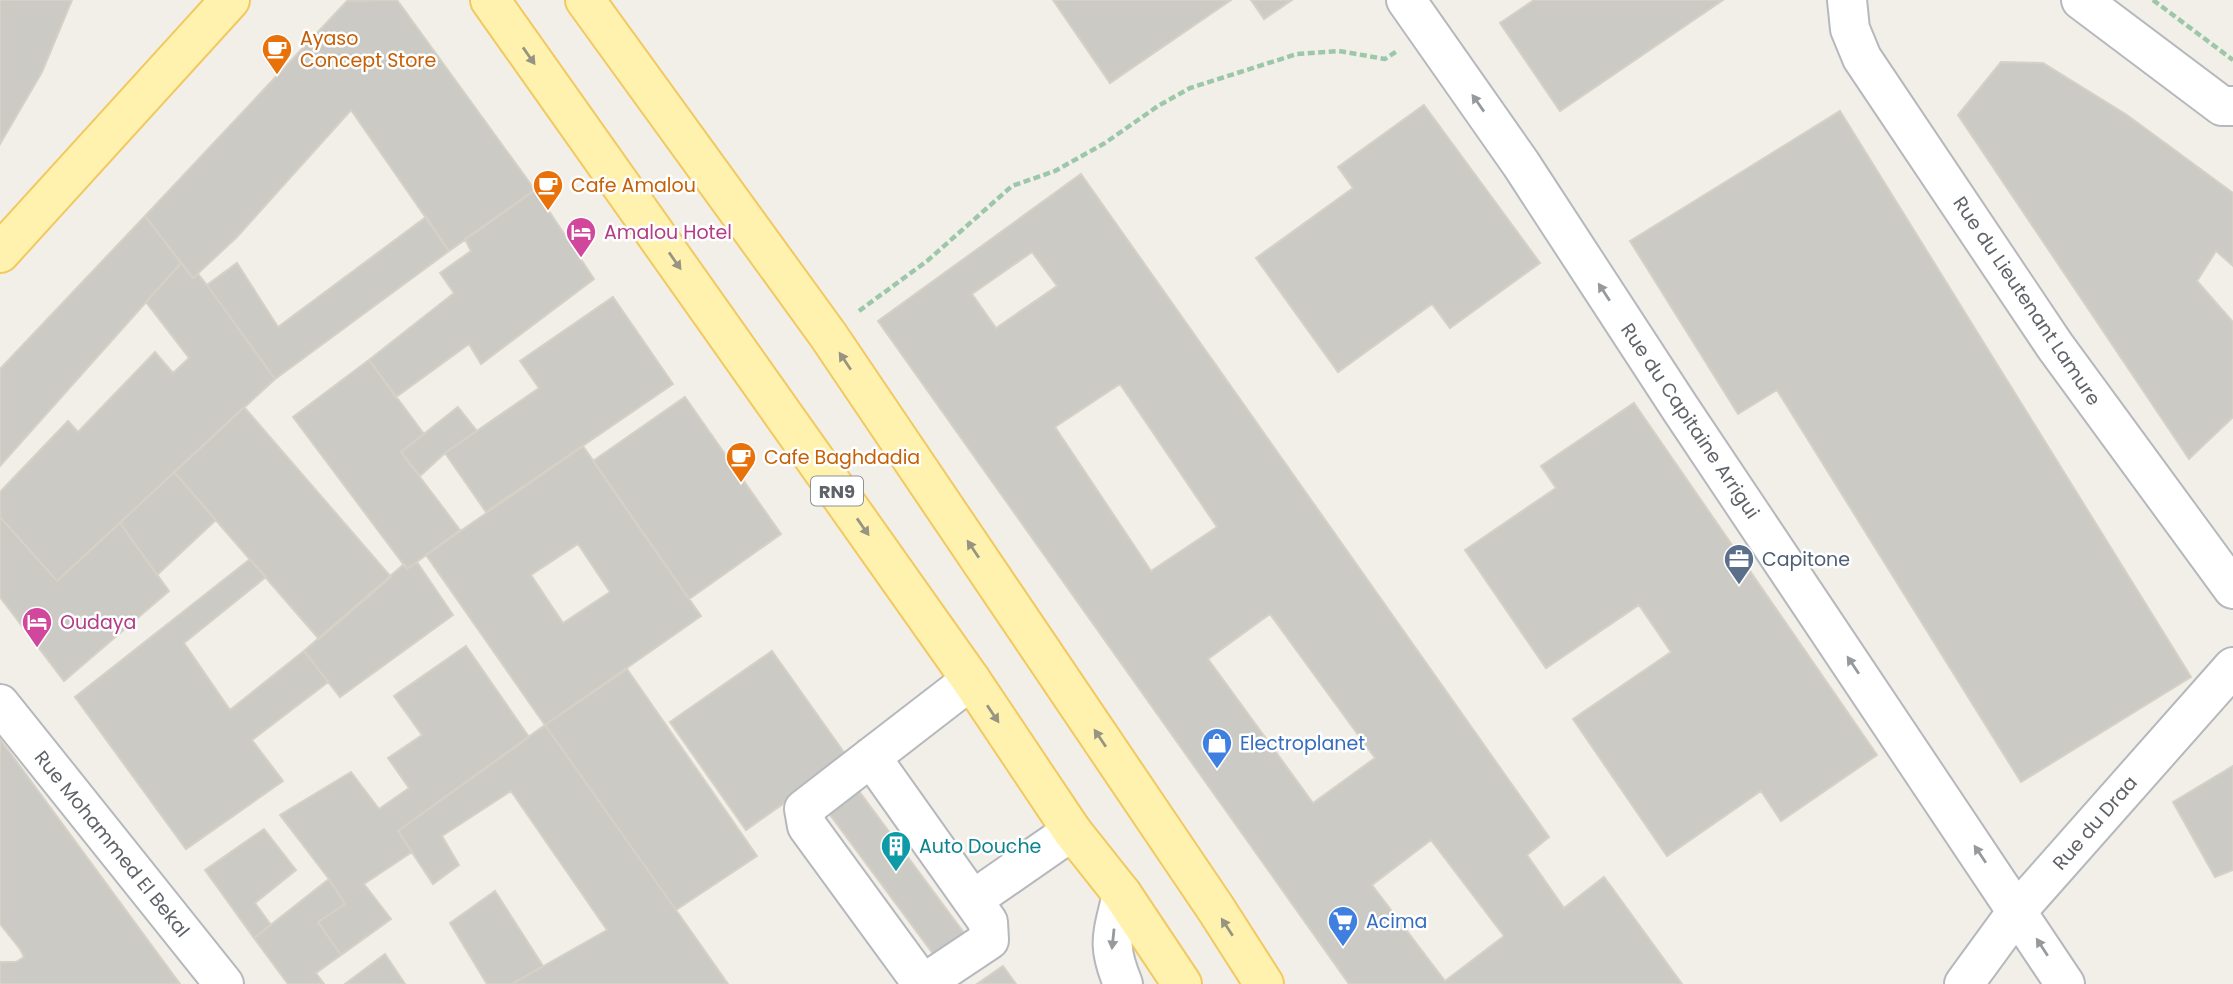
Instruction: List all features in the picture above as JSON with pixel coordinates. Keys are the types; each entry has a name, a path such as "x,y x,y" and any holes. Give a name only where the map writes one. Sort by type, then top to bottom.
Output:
{"main road":[{"path":"0,253 230,0"},
{"name":"RN9","path":"490,0 971,680 1072,831 1122,894 1182,984"},
{"path":"585,0 828,335 1201,886 1264,984"}],"street":[{"name":"Rue du Capitaine Arrigui","path":"1406,0 1521,164 1680,408 2065,984"},
{"name":"Rue du Lieutenant Lamure","path":"1847,0 1850,29 1862,58 2055,346 2233,589"},
{"path":"2081,0 2222,106 2233,106"},
{"name":"Rue du Draa","path":"1964,984 2018,910 2233,667"},
{"path":"872,757 988,922 989,940 932,978 918,978 807,826 804,809 971,680"},
{"name":"Rue Mohammed El Bekal","path":"0,704 224,984"},
{"path":"974,899 1072,831"},
{"path":"1122,894 1111,944 1113,960 1123,984"}],"path":[{"path":"2153,0 2233,60"},
{"path":"828,335 927,261 1012,186 1055,171 1095,149 1158,106 1190,88 1297,54 1339,51 1385,59 1428,32"}],"building":[{"path":"0,0 72,0 42,72 0,144"},
{"path":"397,0 535,190 449,251 351,110 237,237 193,278 145,216 347,1"},
{"path":"1053,0 1231,0 1110,83"},
{"path":"1251,0 1292,0 1264,19"},
{"path":"1534,0 1723,0 1560,111 1500,23"},
{"path":"2001,62 2043,63 2127,115 2233,193 2233,266 2216,251 2197,281 2233,322 2233,417 2189,459 1958,115"},
{"path":"1424,105 1540,263 1450,328 1432,304 1338,372 1256,258 1353,188 1338,167"},
{"path":"1840,111 2191,677 2021,782 1777,390 1738,414 1630,241"},
{"path":"1081,174 1549,837 1527,855 1564,908 1604,877 1682,984 1349,984 878,321","holes":["1032,252 1057,286 996,328 972,294","1120,384 1217,527 1151,571 1055,427","1270,614 1375,758 1313,803 1208,659","1431,840 1504,936 1445,981 1372,885"]},
{"path":"535,190 594,279 481,364 469,344 396,397 369,360 454,293 440,273 471,251 465,239"},
{"path":"145,216 181,263 0,466 0,369"},
{"path":"426,217 449,251 275,379 207,285 237,263 278,327"},
{"path":"181,263 193,278 198,274 207,285 275,379 57,581 0,517 0,492 68,421 78,432 155,352 173,373 189,358 146,302"},
{"path":"613,297 673,384 486,512 445,453 539,388 520,361"},
{"path":"369,360 424,434 401,452 460,530 407,569 293,417"},
{"path":"685,397 781,534 689,599 593,461"},
{"path":"1634,403 1877,755 1781,821 1761,791 1667,856 1573,719 1671,652 1639,605 1546,668 1465,550 1556,488 1541,466"},
{"path":"244,407 391,577 319,639 174,472"},
{"path":"458,407 477,431 445,453 420,476 401,452"},
{"path":"583,446 701,616 545,725 426,555","holes":["578,544 610,592 563,623 531,575"]},
{"path":"174,472 216,520 157,575 120,523"},
{"path":"0,517 57,581 120,523 169,591 64,681 0,597"},
{"path":"250,559 266,577 184,643 230,710 304,651 328,682 252,740 283,781 186,849 75,697"},
{"path":"417,562 453,615 340,697 304,651 404,564 407,569"},
{"path":"466,646 529,737 398,831 412,852 364,884 391,919 341,955 318,922 345,904 280,815 351,772 379,809 409,788 388,758 422,735 394,696"},
{"path":"772,651 848,758 746,830 670,722"},
{"path":"627,669 757,856 676,910 545,725"},
{"path":"545,725 728,984 512,984 607,930 511,791 442,836 459,865 433,884 398,831"},
{"path":"0,739 180,984 0,984 0,962 16,962 24,957 0,924"},
{"path":"2233,766 2233,870 2215,877 2173,802"},
{"name":"Auto Douche","path":"856,787 967,937 937,959 825,808"},
{"path":"264,829 296,870 255,903 271,925 254,938 205,870"},
{"path":"329,879 345,904 318,922 341,955 316,973 324,984 288,984 254,938"},
{"path":"495,891 543,966 512,984 487,984 450,923"},
{"path":"385,954 405,984 345,984"},
{"path":"1003,966 1016,984 977,984"}],"place":[{"name":"Ayaso Concept Store","path":"277,76"},
{"name":"Cafe Amalou","path":"548,212"},
{"name":"Amalou Hotel","path":"581,259"},
{"name":"Cafe Baghdadia","path":"741,484"},
{"name":"Capitone","path":"1739,586"},
{"name":"Oudaya","path":"37,649"},
{"name":"Electroplanet","path":"1217,770"},
{"name":"Auto Douche","path":"896,873"},
{"name":"Acima","path":"1343,948"}]}
